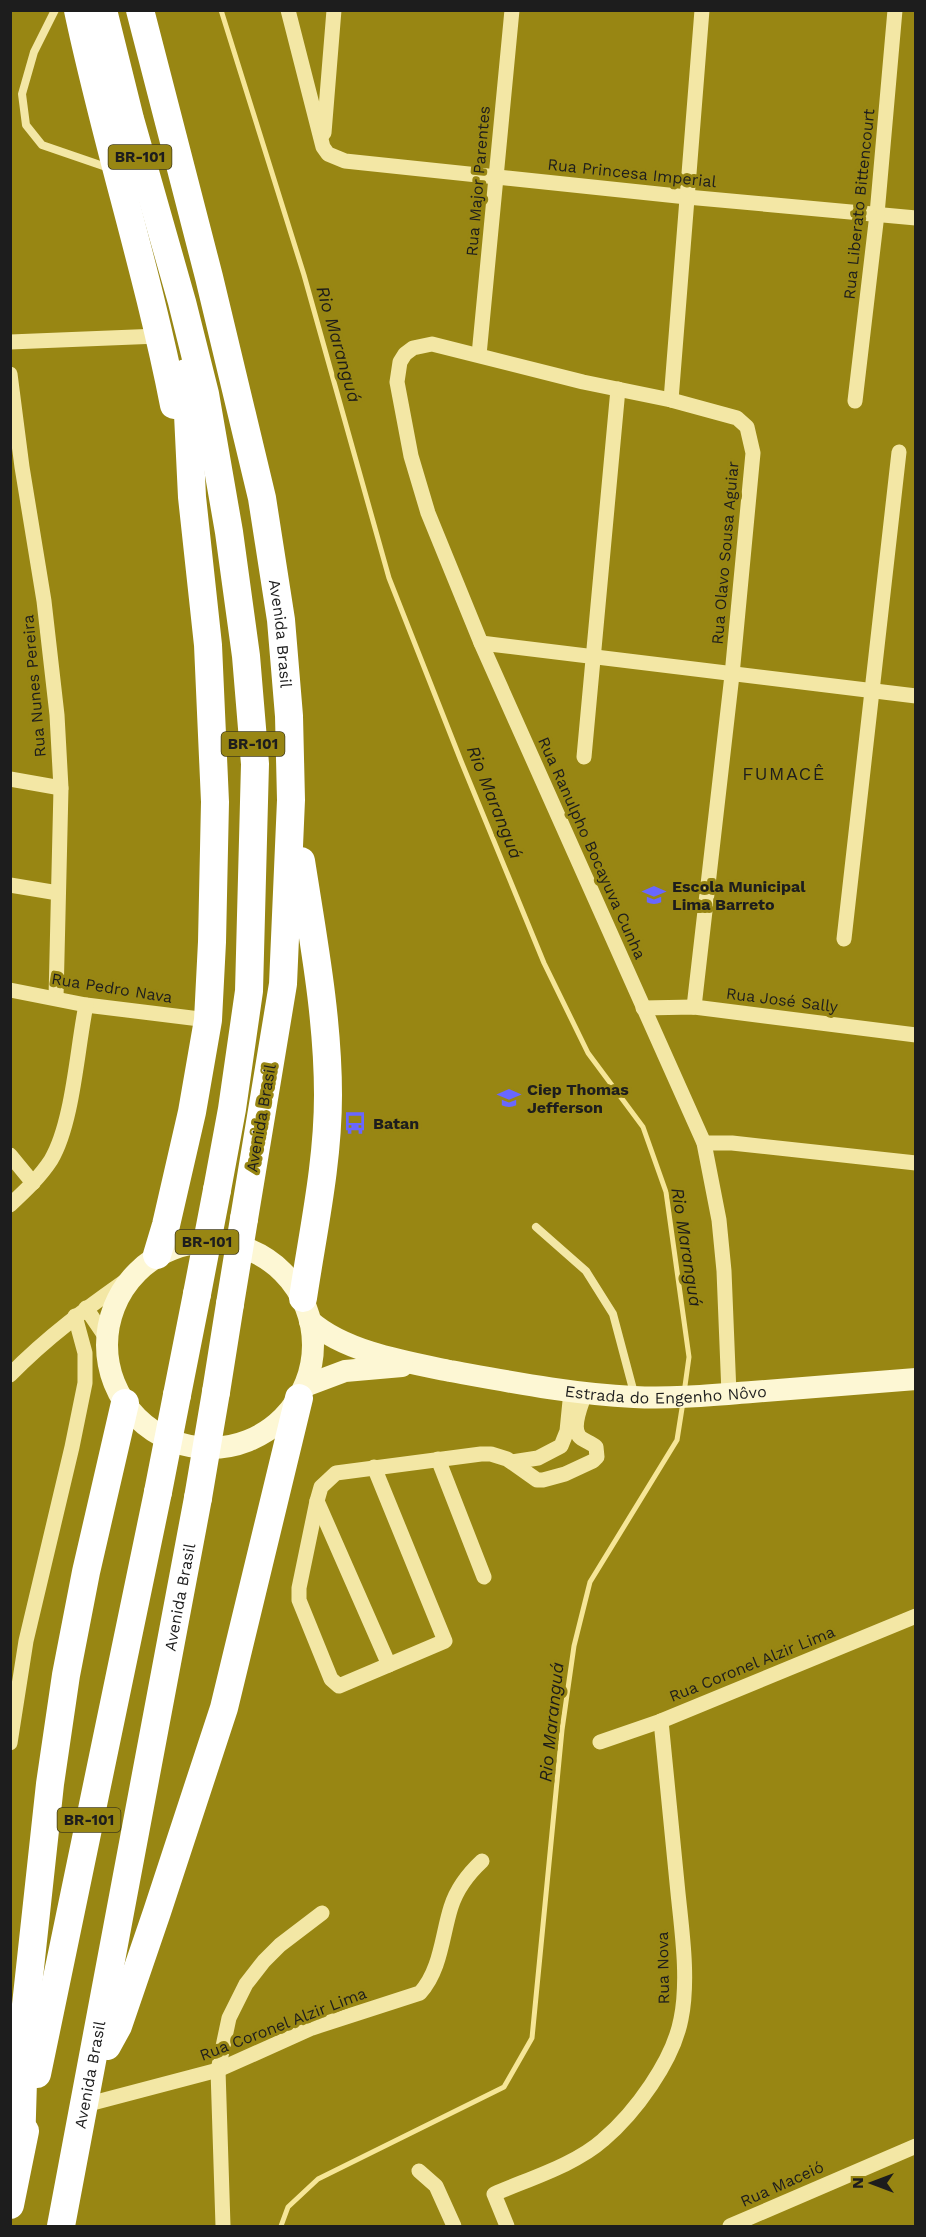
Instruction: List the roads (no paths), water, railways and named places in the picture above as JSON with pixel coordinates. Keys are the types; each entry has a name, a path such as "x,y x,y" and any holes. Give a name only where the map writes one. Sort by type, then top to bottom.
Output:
{"highway":[{"path":"78,10 102,116 159,336 192,497"},
{"name":"Avenida Brasil","path":"10,2205 158,1492 232,1109 249,991 255,764 246,656 229,532 205,394 182,302 133,130 103,10"},
{"name":"Avenida Brasil","path":"61,2226 198,1498 283,984 291,800 289,716 281,620 262,498 209,277 140,10"},
{"path":"157,1255 192,1112 208,1020 215,802 208,645 192,497 182,302"},
{"path":"291,800 318,968 327,1052 326,1147 307,1309"},
{"path":"91,2076 118,2026 224,1708 302,1392"},
{"path":"21,2148 18,2015 50,1784 66,1675 86,1572 125,1403"}],"main road":[{"path":"222,1241 255,1251 282,1271 307,1309 313,1342 311,1365 302,1392 282,1419 262,1434 238,1444 213,1449 188,1446 163,1437 142,1423 125,1403 110,1373 106,1339 114,1306 131,1277 157,1255 189,1242 222,1241"},
{"name":"Estrada do Engenho Nôvo","path":"307,1309 328,1334 354,1346 418,1365 578,1392 636,1398 697,1396 915,1379"},
{"name":"Estrada do Engenho Nôvo","path":"302,1392 345,1371 418,1365"}],"street":[{"path":"288,10 323,147"},
{"path":"323,147 334,10"},
{"name":"Rua Major Parentes","path":"479,355 512,10"},
{"path":"670,400 702,10"},
{"name":"Rua Liberato Bittencourt","path":"855,401 877,214 895,10"},
{"name":"Rua Princesa Imperial","path":"323,147 328,154 345,161 915,218"},
{"path":"10,342 159,336"},
{"name":"Rua Olavo Sousa Aguiar","path":"432,344 670,400 737,418 747,427 753,453 732,675 694,1007"},
{"name":"Rua Ranulpho Bocayuva Cunha","path":"432,344 413,348 400,362 397,382 411,456 428,513 481,643 704,1143 719,1220 724,1271 729,1394"},
{"name":"Rua Nunes Pereira","path":"10,374 16,468 44,601 57,715 60,788 56,998"},
{"path":"584,757 618,389"},
{"path":"844,939 899,452"},
{"path":"481,643 915,696"},
{"path":"10,779 60,788"},
{"path":"10,885 58,893"},
{"name":"Rua Pedro Nava","path":"10,990 86,1005 208,1020"},
{"path":"10,1205 33,1183 51,1160 60,1140 66,1120 86,1005"},
{"name":"Rua José Sally","path":"643,1008 694,1007 915,1035"},
{"path":"704,1143 732,1143 915,1163"},
{"path":"10,1155 33,1183"},
{"path":"10,1375 37,1348 81,1312 131,1277"},
{"path":"81,1312 106,1339"},
{"path":"10,1743 26,1641 85,1383 81,1312"},
{"path":"374,1467 445,1641 339,1686 331,1678 299,1600 299,1588 321,1487 336,1473 374,1467 438,1459 491,1454 512,1462 537,1480 565,1474 597,1457 596,1447 579,1436 577,1431 578,1392"},
{"path":"512,1462 538,1458 561,1446 578,1392"},
{"path":"438,1459 484,1577"},
{"path":"317,1501 389,1665"},
{"name":"Rua Coronel Alzir Lima","path":"600,1743 661,1721 915,1616"},
{"name":"Rua Nova","path":"507,2226 494,2194 547,2171 602,2141 635,2106 651,2084 670,2051 681,2020 683,1944 661,1721"},
{"name":"Rua Coronel Alzir Lima","path":"85,2105 218,2070 312,2028 420,1993 430,1978 437,1959 454,1899 463,1881 482,1861"},
{"path":"223,2226 218,2070 229,2018 246,1984 264,1961 280,1945 322,1912"},
{"name":"Rua Maceió","path":"730,2226 915,2146"},
{"path":"419,2171 436,2186 453,2226"}],"lane":[{"path":"55,10 34,52 22,94 26,125 42,145 116,171"},
{"path":"536,1227 586,1271 613,1314 636,1398"}],"waterway":[{"name":"Rio Maranguá","path":"221,10 304,275 389,578 544,963 588,1053 643,1127 666,1192 689,1357 684,1393"},
{"name":"Rio Maranguá","path":"281,2226 288,2207 318,2179 504,2087 532,2038 562,1730 574,1646 590,1582 677,1440 683,1402"}],"place":[{"name":"Escola Municipal Lima Barreto","path":"654,895"},
{"name":"Ciep Thomas Jefferson","path":"509,1098"},
{"name":"Batan","path":"355,1123"}],"district":[{"name":"FUMACÊ","path":"784,773"}]}
